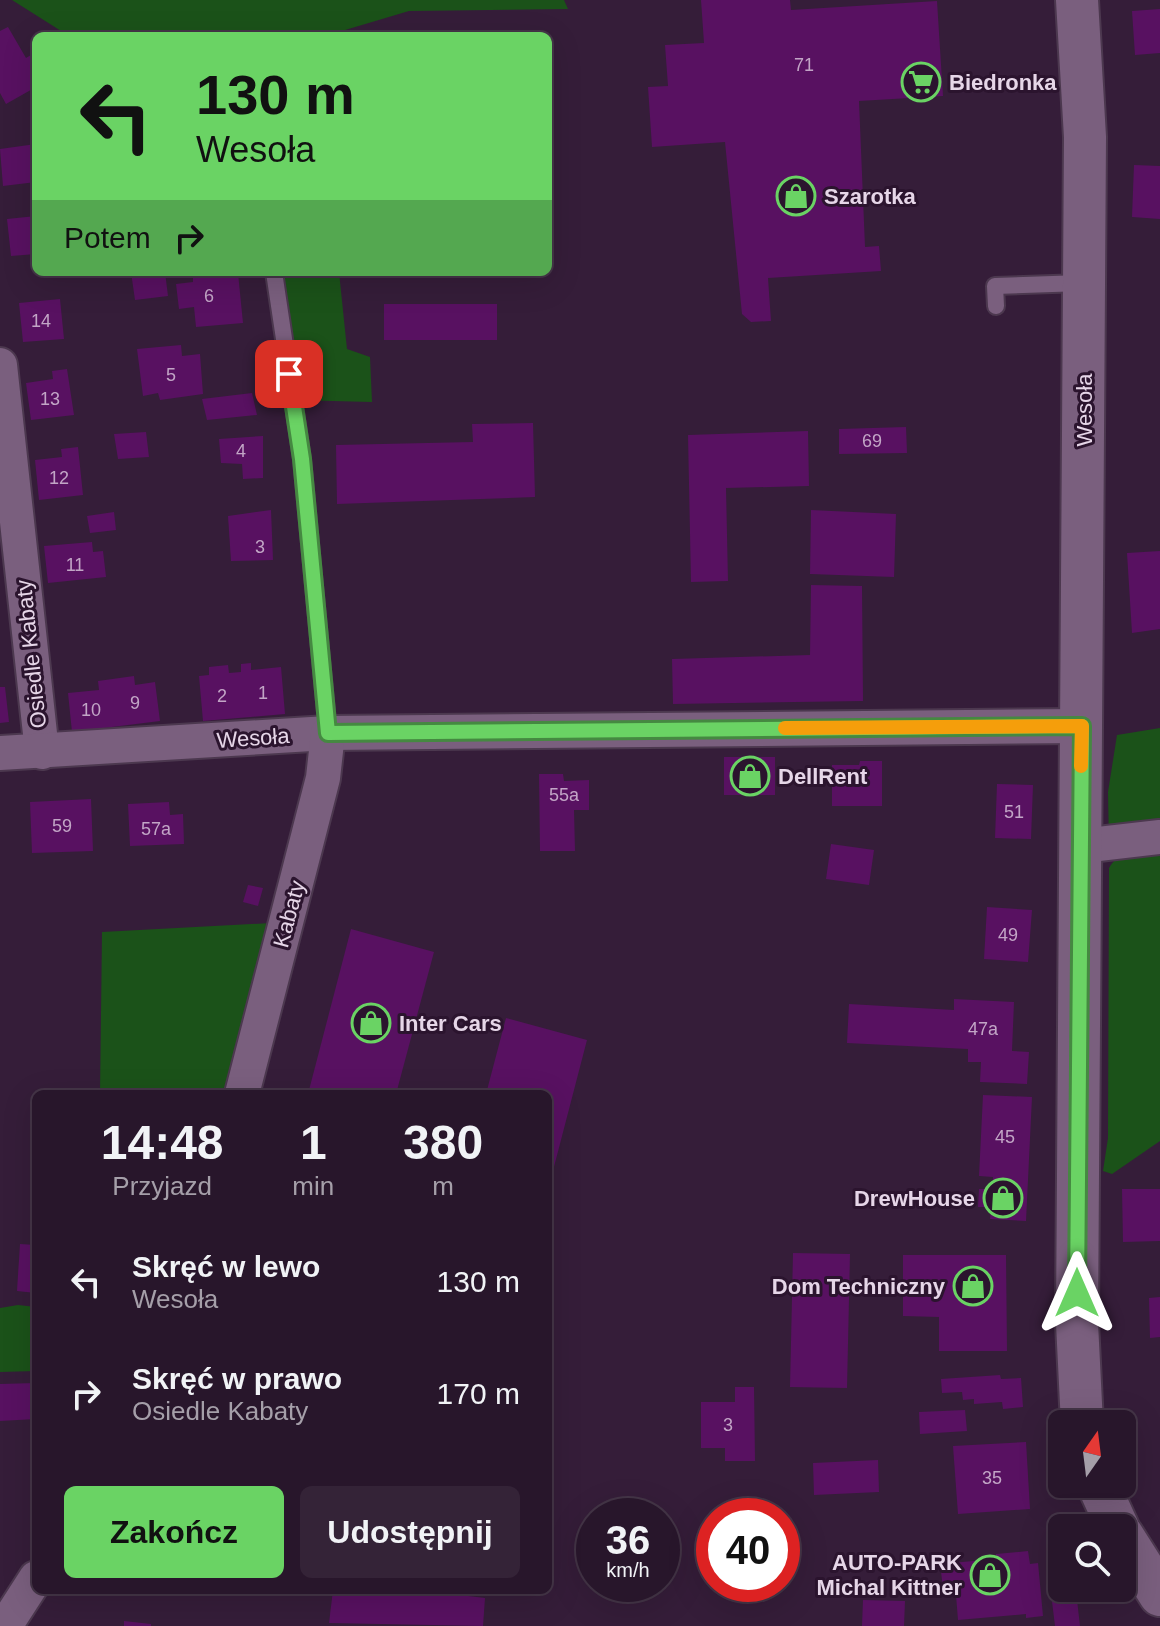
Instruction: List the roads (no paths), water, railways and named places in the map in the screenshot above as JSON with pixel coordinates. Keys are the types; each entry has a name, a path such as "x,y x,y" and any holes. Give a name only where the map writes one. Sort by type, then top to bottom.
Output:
{"street":[{"name":"Wesoła","path":"1077,0 1084,93 1077,1323 1081,1410"},
{"name":"Wesoła","path":"1084,93 1097,0"},
{"name":"Osiedle Kabaty","path":"0,365 42,752"},
{"name":"Wesoła","path":"0,753 328,733 1082,726"},
{"name":"Kabaty","path":"243,1090 323,778 328,733"},
{"path":"1081,846 1160,837"},
{"path":"1136,1557 1160,1595"},
{"path":"5,1626 32,1584"}],"lane":[{"path":"275,276 302,459 328,733"},
{"path":"996,306 995,286 1084,283"}],"place":[{"name":"Biedronka","path":"921,82"},
{"name":"Szarotka","path":"796,196"},
{"name":"DellRent","path":"750,776"},
{"name":"Inter Cars","path":"371,1023"},
{"name":"DrewHouse","path":"1003,1198"},
{"name":"Dom Techniczny","path":"973,1286"},
{"name":"AUTO-PARK Michal Kittner","path":"990,1575"}]}
